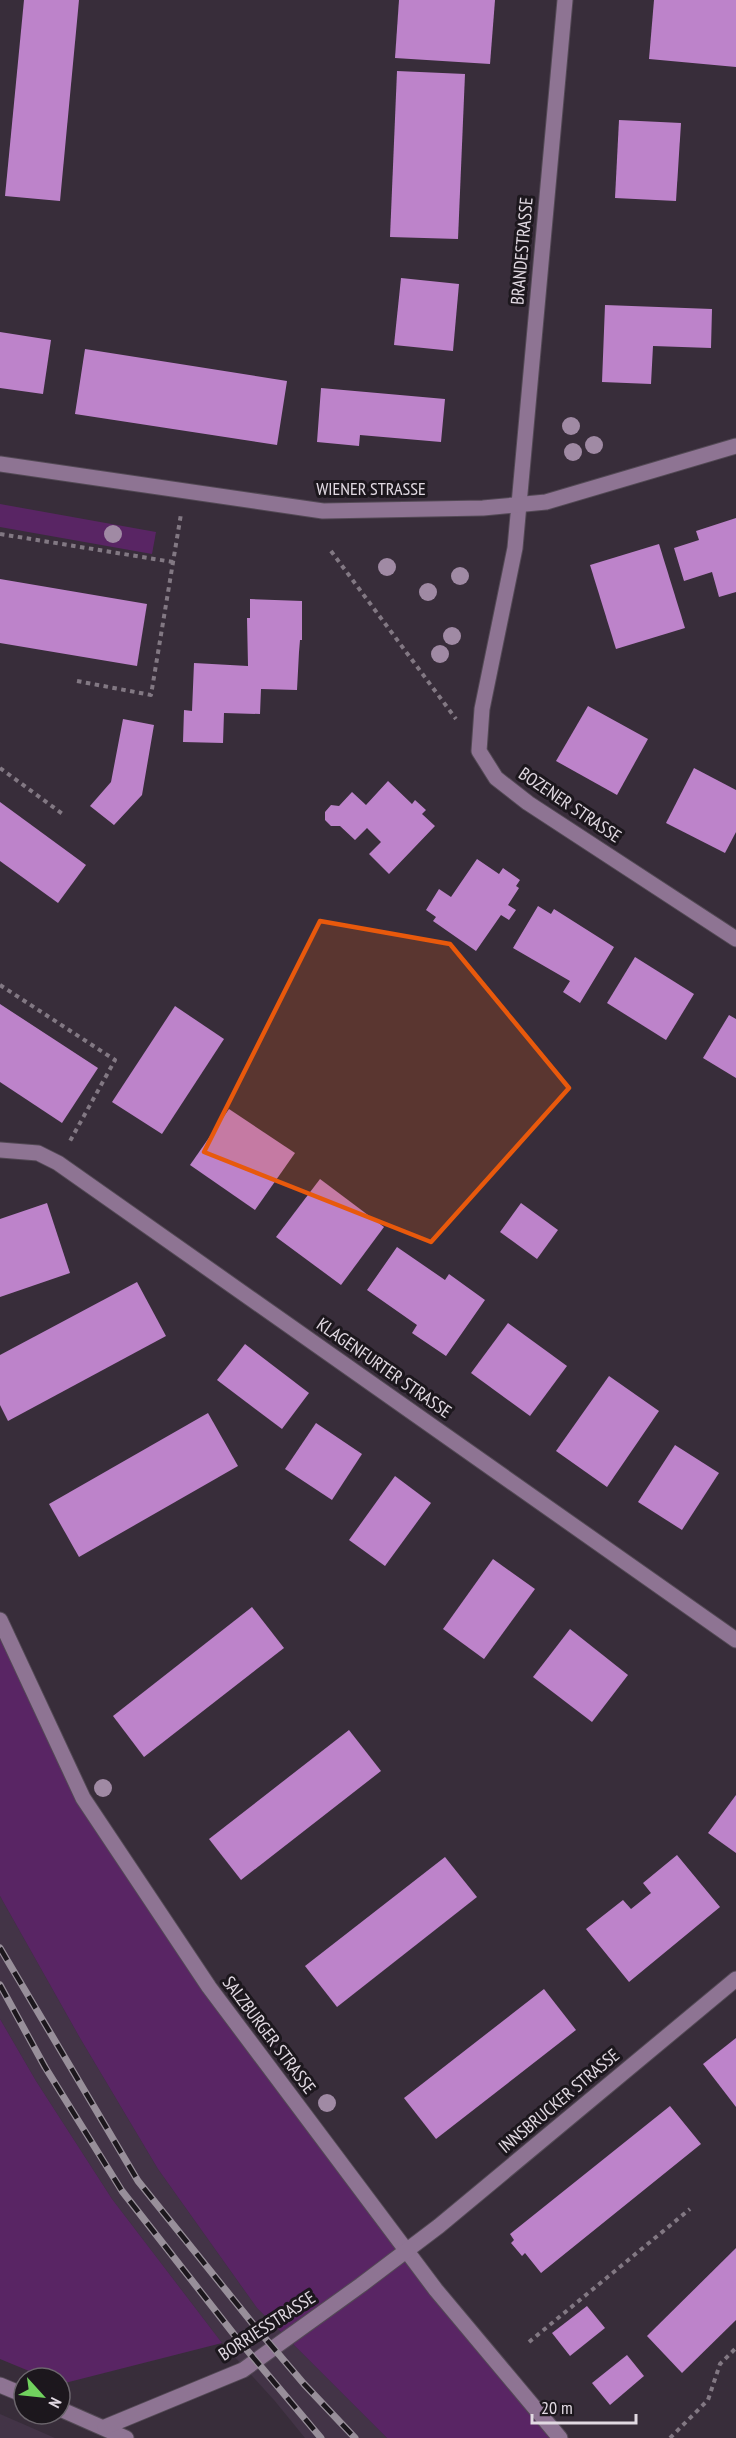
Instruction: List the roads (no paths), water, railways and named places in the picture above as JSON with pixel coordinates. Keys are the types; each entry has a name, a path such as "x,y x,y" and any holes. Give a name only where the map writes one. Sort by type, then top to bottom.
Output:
{"street":[{"name":"BRANDESTRASSE","path":"519,506 565,0"},
{"name":"WIENER STRASSE","path":"0,464 323,511 519,506 546,502 736,446"},
{"name":"BOZENER STRASSE","path":"519,506 515,548 482,709 479,751 496,778 528,803 736,939"},
{"name":"KLAGENFURTER STRASSE","path":"0,1150 38,1153 58,1162 736,1640"},
{"name":"SALZBURGER STRASSE","path":"0,1620 83,1798 209,1987 406,2251 560,2438"},
{"name":"INNSBRUCKER STRASSE","path":"406,2251 736,1979"},
{"name":"BORRIESSTRASSE","path":"105,2427 243,2370 406,2251"},
{"path":"72,2414 126,2438"}],"railway":[{"path":"0,1948 138,2181 253,2324 304,2384 355,2438"},
{"path":"0,1985 45,2067 122,2191 236,2337 321,2438"}]}
